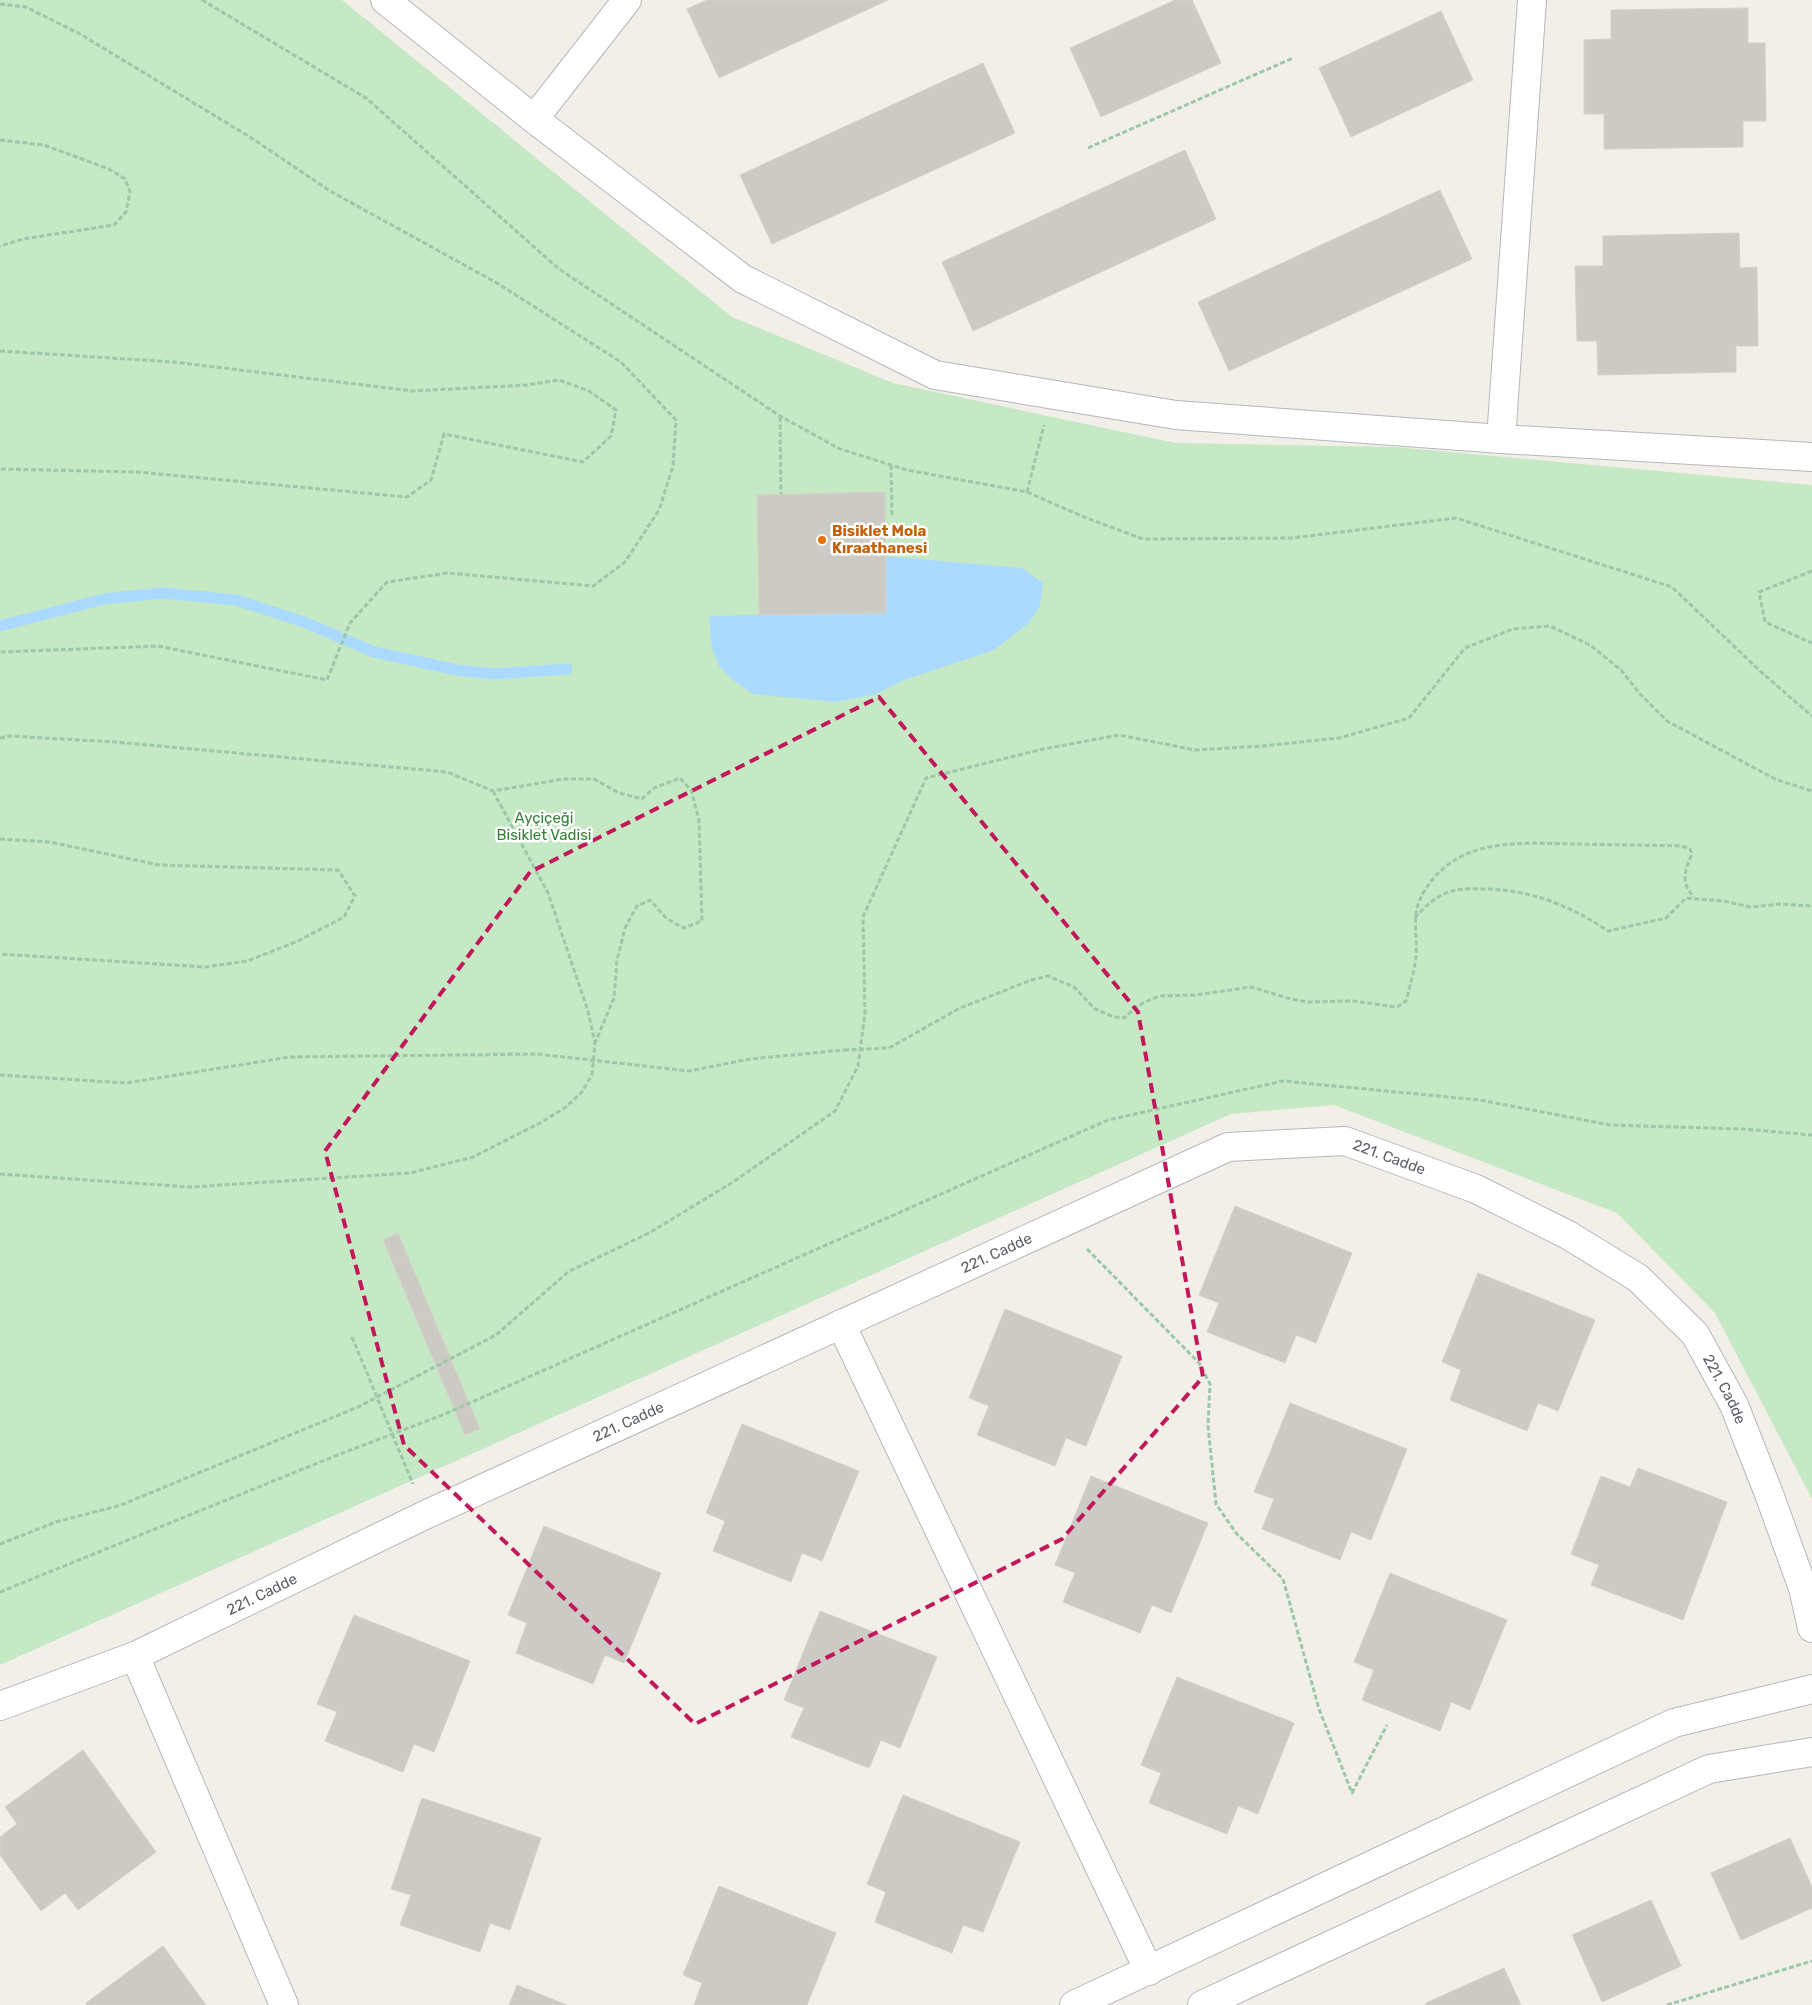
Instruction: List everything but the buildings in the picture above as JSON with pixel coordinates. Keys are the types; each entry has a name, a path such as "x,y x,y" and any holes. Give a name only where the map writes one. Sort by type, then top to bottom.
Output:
{"street":[{"path":"385,0 534,119 743,279 935,376 1176,416 1501,439 1812,457"},
{"path":"534,119 627,0"},
{"path":"1501,439 1532,0"},
{"name":"221. Cadde","path":"0,1706 134,1656 425,1515 1228,1147 1345,1140 1476,1189 1568,1235 1638,1278 1695,1334 1734,1405 1803,1588 1812,1628"},
{"path":"841,1324 1149,1971"},
{"path":"134,1656 284,2005"},
{"path":"1074,2005 1674,1722 1812,1690"},
{"path":"1202,2005 1709,1769 1812,1752"}],"path":[{"path":"0,4 26,7 80,34 250,137 330,190 497,283 621,362 676,420 673,466 659,510 625,562 593,586 448,573 387,582 350,623 326,680 158,646 0,652"},
{"path":"1088,148 1293,58"},
{"path":"0,140 44,145 109,169 125,179 130,192 126,212 114,224 23,239 0,246"},
{"path":"0,351 174,362 413,391 527,385 559,380 589,391 616,410 610,436 583,462 444,434 431,480 407,497 138,472 0,469"},
{"path":"1027,492 1052,395"},
{"path":"780,416 781,494"},
{"path":"891,465 892,515"},
{"path":"1812,571 1758,592 1766,622 1812,643"},
{"path":"0,1544 56,1522 121,1505 358,1407 496,1335 568,1272 649,1233 733,1182 835,1111 858,1066 865,1013 863,917 926,778 1042,750 1120,735 1195,750 1262,746 1340,738 1409,718 1465,648 1513,629 1550,626 1590,645 1621,670 1640,694 1667,721 1775,779 1812,791"},
{"path":"0,738 9,736 115,742 447,772 493,791 563,779 594,779 619,792 642,798 654,788 680,778 691,790 699,820 702,920 684,928 667,918 650,900 637,906 625,928 617,960 614,998 595,1043 592,1075 582,1092 566,1107 540,1123 473,1157 410,1173 190,1187 0,1174"},
{"path":"493,791 548,893 588,1011 595,1043"},
{"path":"0,839 50,842 159,865 338,870 355,896 344,917 296,942 247,961 205,967 0,954"},
{"path":"0,1075 126,1083 290,1057 537,1054 689,1071 750,1059 844,1050 889,1048 960,1008 1031,980 1048,976 1074,987 1095,1009 1114,1017 1124,1018 1139,1005 1159,996 1196,995 1251,987 1308,1002 1352,1001 1397,1006 1406,1001 1413,977 1416,938 1414,918 1420,898 1431,881 1445,866 1464,855 1484,849 1516,844 1682,846 1690,849 1692,854 1684,879 1689,892 1694,897"},
{"path":"1414,918 1424,907 1438,897 1451,891 1465,888 1500,890 1535,896 1561,904 1586,916 1608,931 1666,918 1686,898 1694,897 1750,907 1780,904 1812,906"},
{"path":"1063,1223 1199,1363 1210,1384 1208,1426 1216,1504 1236,1533 1283,1579 1319,1708 1352,1793 1387,1725"},
{"path":"352,1337 398,1448"},
{"path":"1668,2005 1812,1962"}],"highlighted area":[{"path":"879,697 1138,1012 1203,1377 1062,1539 695,1724 404,1445 325,1151 530,872"}],"green space":[{"name":"Ayçiçeği Bisiklet Vadisi","path":"0,0 342,0 732,317 893,383 1175,443 1395,447 1812,485 1812,1499 1715,1313 1617,1213 1334,1105 1231,1114 0,1665"}],"water":[{"path":"885,556 1022,568 1043,583 1040,606 1029,623 994,650 904,680 876,694 836,702 753,694 734,681 719,666 712,649 709,616 886,613"}],"waterway":[{"path":"0,626 104,599 162,593 236,600 304,622 374,652 457,670 495,674 567,669"}],"place":[{"name":"Bisiklet Mola Kıraathanesi","path":"822,540"}]}
